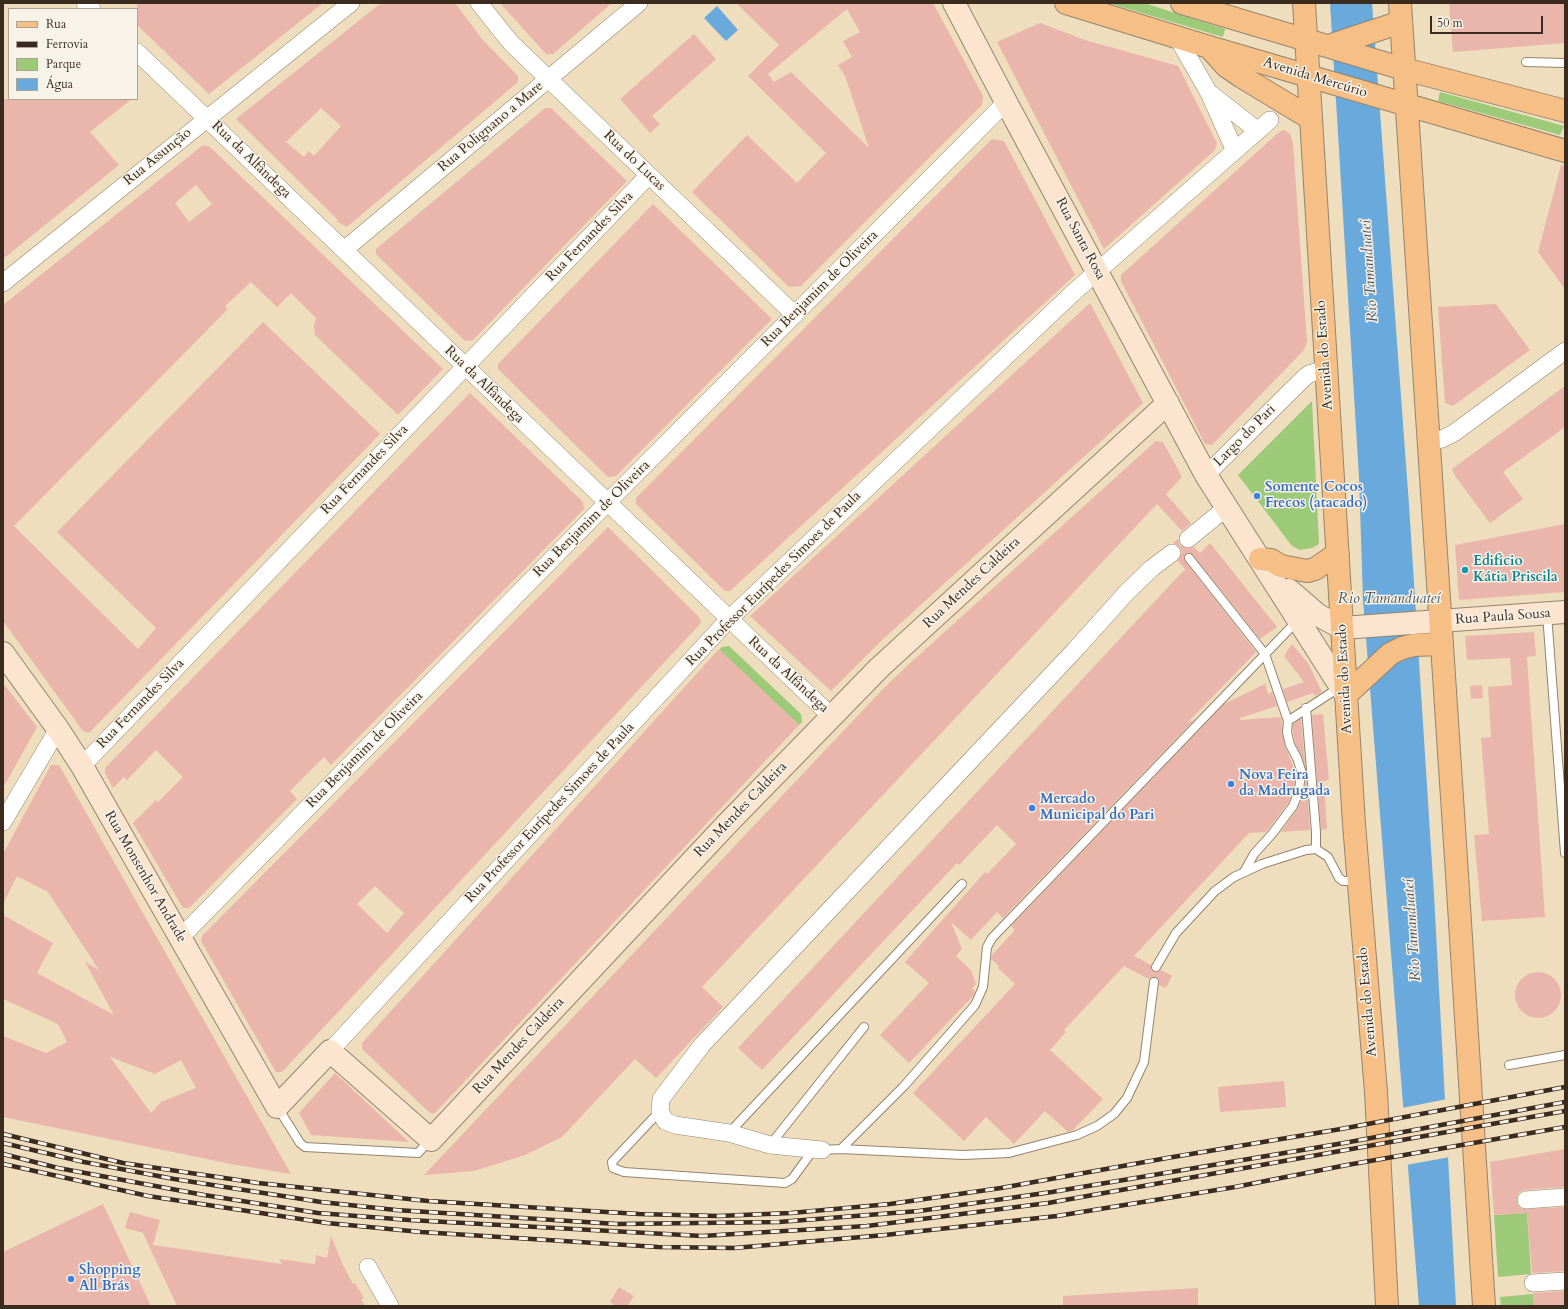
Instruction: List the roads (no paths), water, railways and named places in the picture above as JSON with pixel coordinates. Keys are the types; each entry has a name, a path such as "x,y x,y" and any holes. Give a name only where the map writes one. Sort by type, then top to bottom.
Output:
{"main road":[{"name":"Avenida Mercúrio","path":"1066,3 1209,47 1565,152"},
{"path":"1182,3 1404,69 1565,111"},
{"name":"Avenida do Estado","path":"1304,3 1318,43 1312,77 1310,118 1338,553 1349,628 1349,688 1358,881 1376,1092 1387,1306"},
{"path":"1318,43 1380,30 1400,13"},
{"path":"1400,13 1408,105 1429,441 1436,644 1484,1306"},
{"path":"1209,47 1226,66 1242,78 1310,118"},
{"path":"1260,559 1270,560 1280,566 1307,571 1315,569 1338,553"},
{"path":"1349,688 1390,654 1402,648 1414,645 1436,644"}],"street":[{"name":"Rua Assunção","path":"3,283 351,3"},
{"name":"Rua do Lucas","path":"479,3 511,43 795,315"},
{"name":"Rua Polignano a Mare","path":"344,250 639,3"},
{"name":"Rua Santa Rosa","path":"954,3 1206,475"},
{"path":"1177,37 1209,93 1235,152"},
{"name":"Rua da Alfândega","path":"138,53 832,717"},
{"name":"Rua Professor Eurípedes Simoes de Paula","path":"277,1107 729,619 1097,271 1264,126 1209,93"},
{"name":"Rua Benjamim de Oliveira","path":"180,938 607,503 1006,102"},
{"name":"Rua Fernandes Silva","path":"82,766 649,175"},
{"path":"1429,441 1442,439 1454,433 1565,351"},
{"name":"Largo do Pari","path":"1326,368 1305,377 1206,475 1299,619 1349,688"},
{"name":"Rua Mendes Caldeira","path":"431,1140 720,831 880,668 1168,403"},
{"path":"1188,540 1226,508"},
{"path":"818,1150 770,1145 729,1133 675,1125 665,1121 660,1111 661,1099 702,1045 1074,651 1127,592 1152,568 1172,553"},
{"name":"Largo do Pari","path":"1260,559 1273,567 1288,588 1318,615 1349,628"},
{"name":"Rua Paula Sousa","path":"1435,622 1556,613"},
{"path":"1349,628 1435,622"},
{"name":"Rua Monsenhor Andrade","path":"3,653 58,729 82,766 277,1107"},
{"path":"3,822 58,729"},
{"path":"330,1051 431,1140"},
{"path":"1526,1200 1565,1197"},
{"path":"368,1266 390,1306"},
{"path":"1533,1283 1565,1281"}],"lane":[{"path":"1526,62 1565,63"},
{"path":"1189,558 1265,654 1288,721 1287,732 1290,745 1301,770 1299,791 1293,806 1272,834 1254,854 1244,872"},
{"path":"1556,613 1565,853"},
{"path":"841,1149 904,1086 975,1005 983,987 986,947 992,938 1299,619"},
{"path":"1288,721 1306,708 1349,688"},
{"path":"1306,708 1316,832 1316,849"},
{"path":"1156,967 1176,933 1215,891 1244,872 1262,864 1295,852 1316,849 1328,857 1339,878 1343,881 1358,881"},
{"path":"729,1133 962,884"},
{"path":"660,1111 612,1162 613,1168 624,1172 785,1183 792,1179 818,1150 841,1149 963,1155 1009,1153 1077,1135 1097,1126 1114,1114 1127,1098 1144,1062 1154,982"},
{"path":"770,1145 864,1027"},
{"path":"1509,1065 1565,1055"},
{"name":"Rua Mendes Caldeira","path":"277,1107 300,1143 308,1147 418,1153 431,1140"}],"water":[{"name":"Rio Tamanduateí","path":"1330,3 1372,3 1409,505 1434,895 1456,1306 1419,1306 1363,600 1359,477"},
{"path":"717,6 738,30 726,41 704,18"}],"railway":[{"path":"3,1134 123,1163 258,1183 428,1201 639,1214 718,1216 791,1213 890,1204 1001,1188 1341,1129 1565,1087"},
{"path":"3,1143 84,1162 174,1179 321,1202 396,1210 617,1224 779,1222 919,1211 1052,1192 1344,1143 1565,1102"},
{"path":"3,1154 58,1168 204,1195 318,1213 409,1220 702,1236 867,1226 1048,1203 1565,1111"},
{"path":"3,1164 148,1196 327,1223 421,1232 658,1247 734,1248 885,1235 1057,1216 1235,1187 1347,1165 1565,1127"}],"place":[{"name":"Somente Cocos Frecos (atacado)","path":"1257,496"},
{"name":"Edifício Kátia Priscila","path":"1465,570"},
{"name":"Nova Feira da Madrugada","path":"1231,784"},
{"name":"Mercado Municipal do Pari","path":"1032,808"},
{"name":"Shopping All Brás","path":"71,1279"}]}
